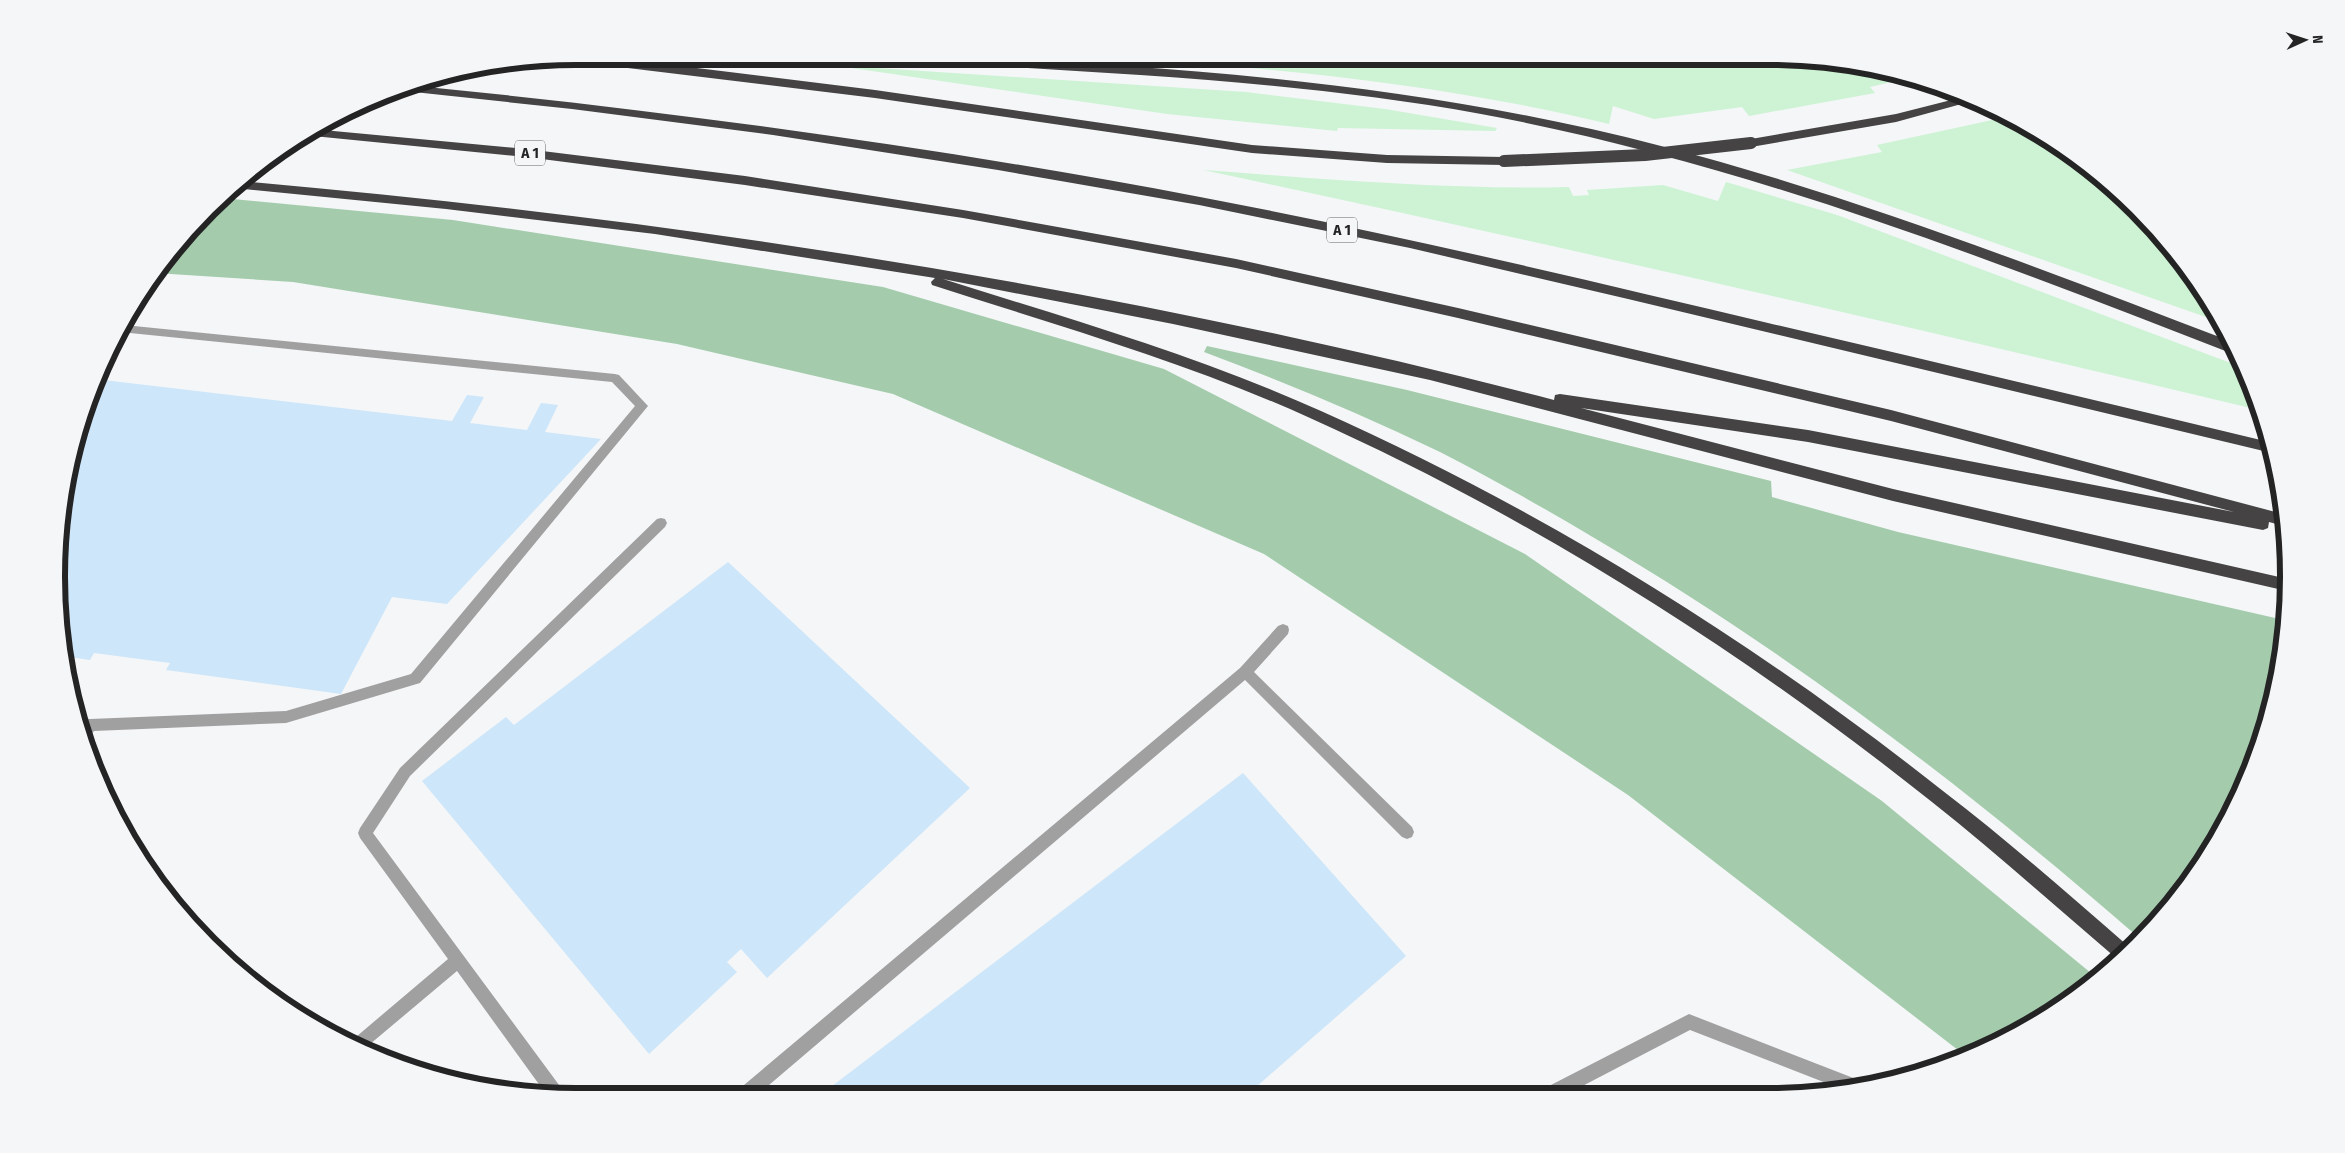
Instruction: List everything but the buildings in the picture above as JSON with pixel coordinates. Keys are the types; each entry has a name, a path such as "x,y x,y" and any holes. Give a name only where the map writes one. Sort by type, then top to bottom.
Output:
{"highway":[{"path":"648,65 875,94 1252,149 1387,159 1504,161 1645,155 1751,143 1896,118 1958,102"},
{"path":"1037,65 1236,78 1321,87 1442,104 1580,130 1763,178 1878,214 2224,345"},
{"name":"A 1","path":"419,90 572,105 773,132 998,166 1199,201 1410,244 1609,289 2264,446"},
{"name":"A 1","path":"322,133 463,146 752,181 982,217 1185,254 1399,299 1827,401 1979,438 2277,518"},
{"path":"247,186 351,194 526,213 704,236 880,264 1068,298 1484,388 1839,482 2280,583"},
{"path":"880,264 1205,370 1314,414 1399,452 1484,496 1646,590 1730,645 1815,705 1998,845 2119,949"},
{"path":"1484,388 1808,436 2278,527"}],"lane":[{"path":"88,728 286,718 415,679 642,406 615,378 130,329"},
{"path":"550,1087 365,833 405,772 660,523"},
{"path":"753,1088 1245,672 1283,630"},
{"path":"1245,672 1406,832"},
{"path":"362,1041 458,960"},
{"path":"1562,1088 1689,1022 1844,1082"}],"green space":[{"path":"831,65 1246,92 1385,109 1497,128 1495,131 1338,128 1337,131 1167,114"},
{"path":"1211,65 1768,65 1835,69 1896,81 1870,87 1875,93 1749,116 1742,107 1654,119 1613,106 1609,124 1545,110 1417,87"},
{"path":"1997,119 2053,151 2106,192 2153,239 2194,292 2209,318 1787,170 1882,152 1877,145"},
{"path":"1203,170 1431,185 1523,188 1569,187 1573,196 1589,195 1587,190 1663,185 1718,201 1726,182 1837,215 2233,364 2252,408 1996,348 1468,227"},
{"path":"232,199 453,220 883,287 1164,369 1525,554 1882,801 2091,973 2053,1002 1995,1035 1959,1051 1628,795 1264,554 893,394 677,344 293,282 165,274 192,239"},
{"path":"1207,346 1407,390 1771,481 1772,497 1898,532 2278,619 2276,643 2263,709 2241,772 2227,803 2194,861 2153,914 2134,934 2009,828 1876,725 1739,628 1668,583 1538,505 1440,452 1323,399 1204,352"}]}
